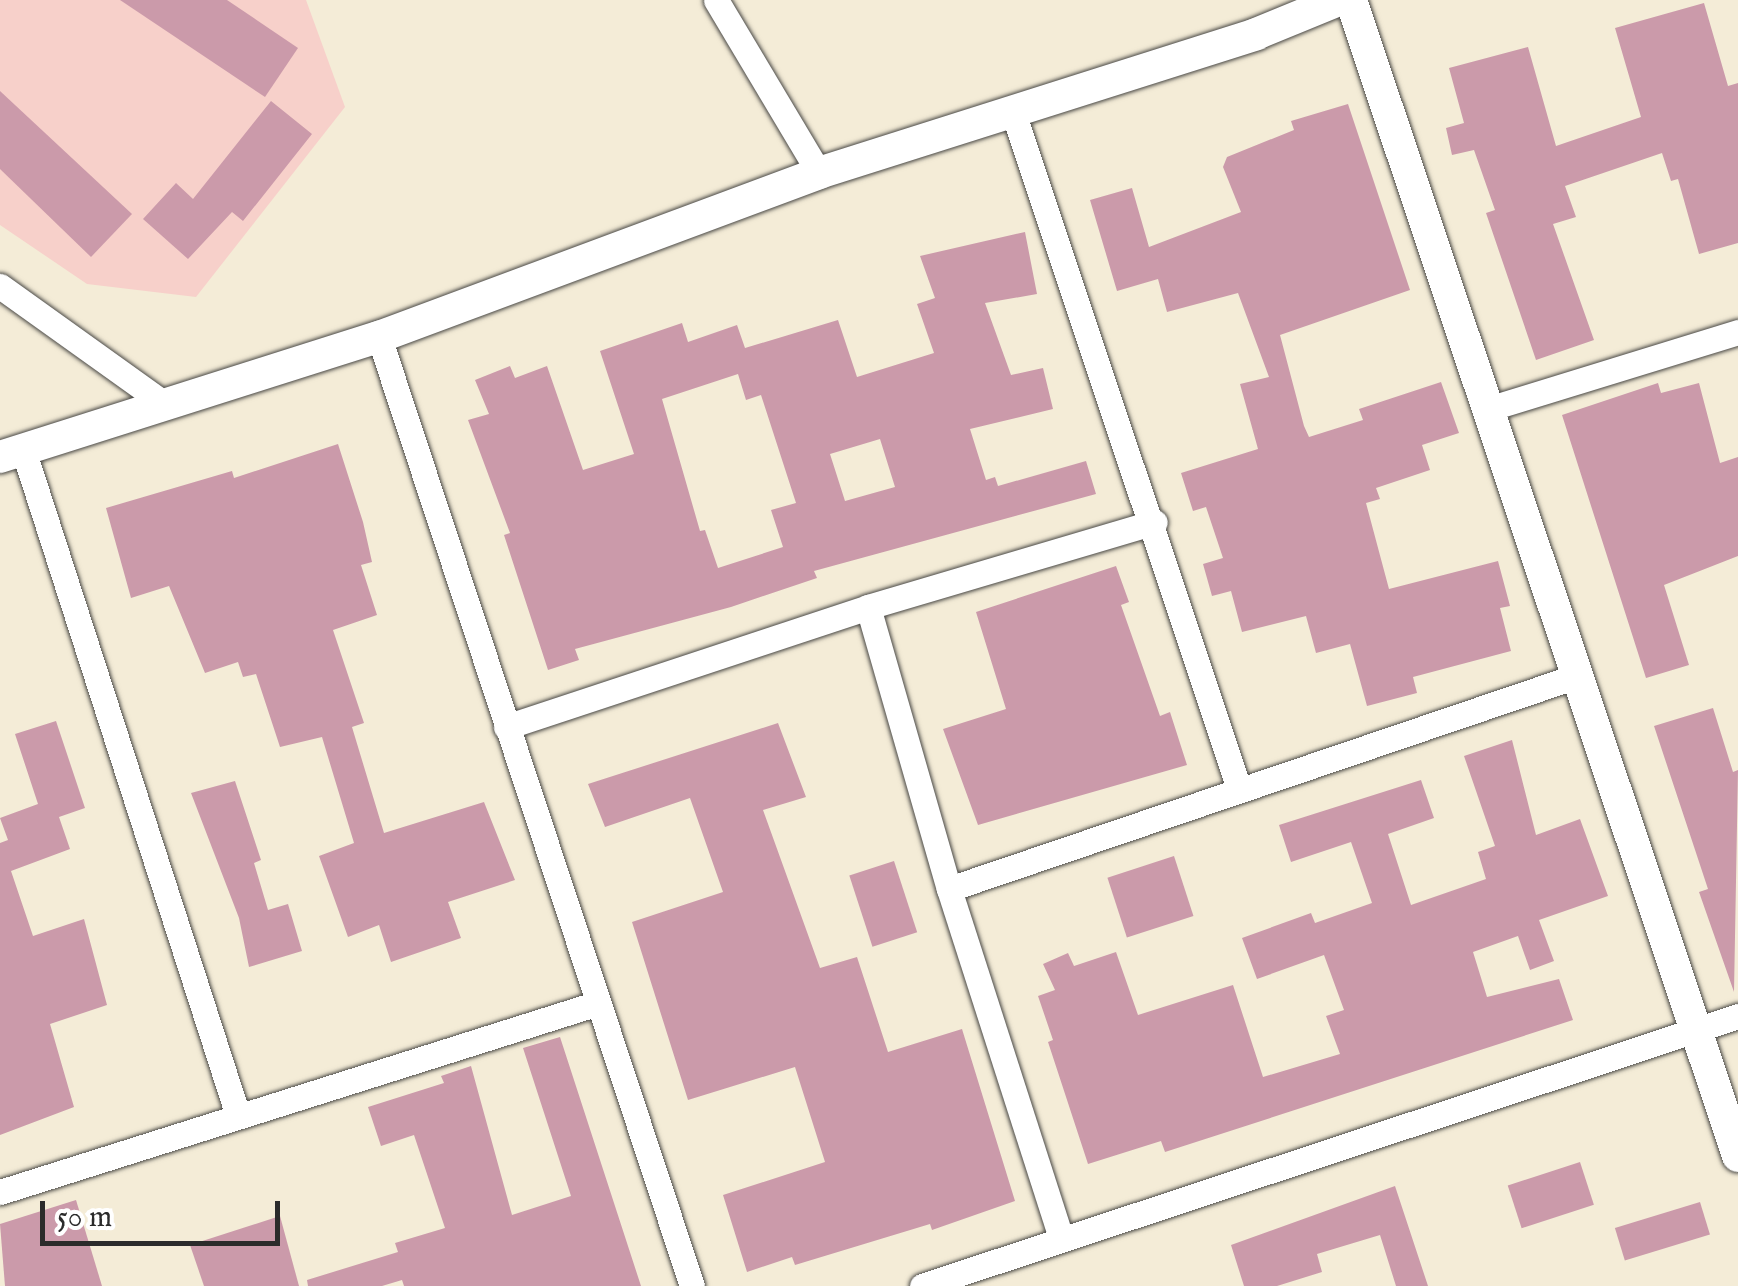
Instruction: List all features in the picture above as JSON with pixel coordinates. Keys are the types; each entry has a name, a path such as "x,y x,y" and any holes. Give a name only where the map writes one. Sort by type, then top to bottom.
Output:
{"street":[{"path":"716,0 819,173"},
{"path":"238,1116 12,453 162,402 380,337 819,173 1256,34 1339,0"},
{"path":"1351,0 1738,1156"},
{"path":"1013,112 1155,522 1238,786"},
{"path":"0,286 162,402"},
{"path":"1488,409 1738,332"},
{"path":"380,337 595,1004 692,1286"},
{"path":"506,728 868,607 1155,522"},
{"path":"868,607 949,889 1061,1236"},
{"path":"949,889 1238,786 1577,676"},
{"path":"0,1192 595,1004"},
{"path":"922,1286 1061,1236 1738,1016"}],"shaded area":[{"path":"0,0 306,0 345,107 196,297 87,284 0,225"}],"building":[{"path":"120,0 227,0 298,48 265,97"},
{"path":"1704,3 1728,86 1738,83 1738,243 1699,254 1678,179 1671,181 1662,153 1565,186 1576,217 1553,224 1594,340 1536,360 1486,213 1495,210 1474,150 1452,155 1446,128 1464,123 1449,68 1528,47 1556,146 1641,117 1615,28"},
{"path":"0,91 132,214 91,257 0,169"},
{"path":"271,101 312,134 243,221 232,212 188,259 143,219 176,183 193,199"},
{"path":"1348,104 1410,290 1280,335 1304,426 1309,437 1363,420 1359,409 1441,382 1459,433 1422,445 1430,470 1376,488 1380,499 1366,503 1389,589 1498,561 1510,606 1500,608 1511,651 1413,677 1417,693 1367,706 1350,644 1316,653 1306,616 1242,632 1231,591 1212,596 1203,564 1223,558 1206,507 1193,511 1181,473 1258,449 1240,384 1269,377 1238,293 1167,312 1158,279 1117,291 1090,200 1132,188 1149,247 1241,212 1223,167 1227,157 1294,130 1291,121"},
{"path":"1025,232 1037,294 985,303 1011,375 1043,368 1053,409 970,429 986,480 995,477 998,486 1086,461 1096,494 814,571 817,578 731,607 575,649 579,660 548,670 504,535 510,533 468,420 489,414 475,380 510,366 515,378 547,366 583,470 634,454 600,351 682,323 688,342 737,325 745,348 838,320 857,377 934,353 917,304 935,298 920,256","holes":["738,374 746,400 761,395 796,503 771,510 783,547 718,568 705,530 700,531 662,399","880,439 895,487 845,501 830,454"]},
{"path":"1658,383 1661,393 1699,383 1720,463 1738,457 1738,556 1664,585 1689,665 1646,678 1562,415"},
{"path":"338,444 363,522 372,562 361,565 377,615 333,630 364,723 352,727 384,833 484,802 515,880 448,902 461,938 391,962 379,925 348,937 319,856 354,843 322,737 280,747 256,674 243,677 238,662 205,673 169,586 131,598 106,508 232,471 234,478"},
{"path":"1116,566 1129,602 1121,605 1160,716 1170,712 1187,765 978,825 943,729 1006,709 976,612"},
{"path":"1713,708 1733,772 1738,770 1734,992 1699,892 1708,889 1654,726"},
{"path":"56,721 85,808 59,817 70,849 11,871 33,936 84,919 107,1005 50,1024 74,1107 0,1135 0,843 8,840 0,818 38,804 15,734"},
{"path":"778,723 806,797 763,810 820,968 857,957 888,1052 962,1029 1015,1201 932,1230 930,1224 795,1265 792,1257 747,1272 723,1195 825,1162 795,1067 688,1100 632,922 723,892 690,798 605,827 588,784"},
{"path":"1512,740 1536,835 1580,819 1608,896 1539,920 1554,961 1530,970 1518,936 1473,952 1487,997 1559,979 1573,1020 1165,1152 1161,1141 1088,1164 1048,1042 1053,1040 1038,996 1055,990 1043,964 1068,953 1074,966 1116,952 1138,1015 1233,985 1263,1077 1340,1054 1326,1016 1344,1010 1324,955 1257,979 1242,938 1311,913 1315,923 1372,903 1351,842 1291,862 1279,825 1421,780 1434,818 1388,834 1411,905 1486,879 1478,852 1495,846 1464,756"},
{"path":"235,781 261,860 254,863 268,910 288,904 302,951 249,967 239,918 191,793"},
{"path":"1174,856 1193,916 1127,938 1107,878"},
{"path":"894,861 917,932 872,947 849,876"},
{"path":"560,1037 641,1286 404,1286 402,1280 382,1286 308,1286 307,1280 398,1252 395,1243 445,1228 414,1135 381,1146 368,1107 444,1083 441,1076 471,1066 512,1215 571,1196 523,1048"},
{"path":"1580,1162 1594,1205 1522,1228 1508,1185"},
{"path":"1395,1186 1428,1286 1396,1286 1380,1235 1317,1254 1322,1272 1277,1286 1244,1286 1231,1245"},
{"path":"76,1200 102,1286 5,1286 0,1224"},
{"path":"1700,1202 1710,1235 1625,1261 1615,1228"},
{"path":"280,1216 299,1286 204,1286 190,1245"}]}
